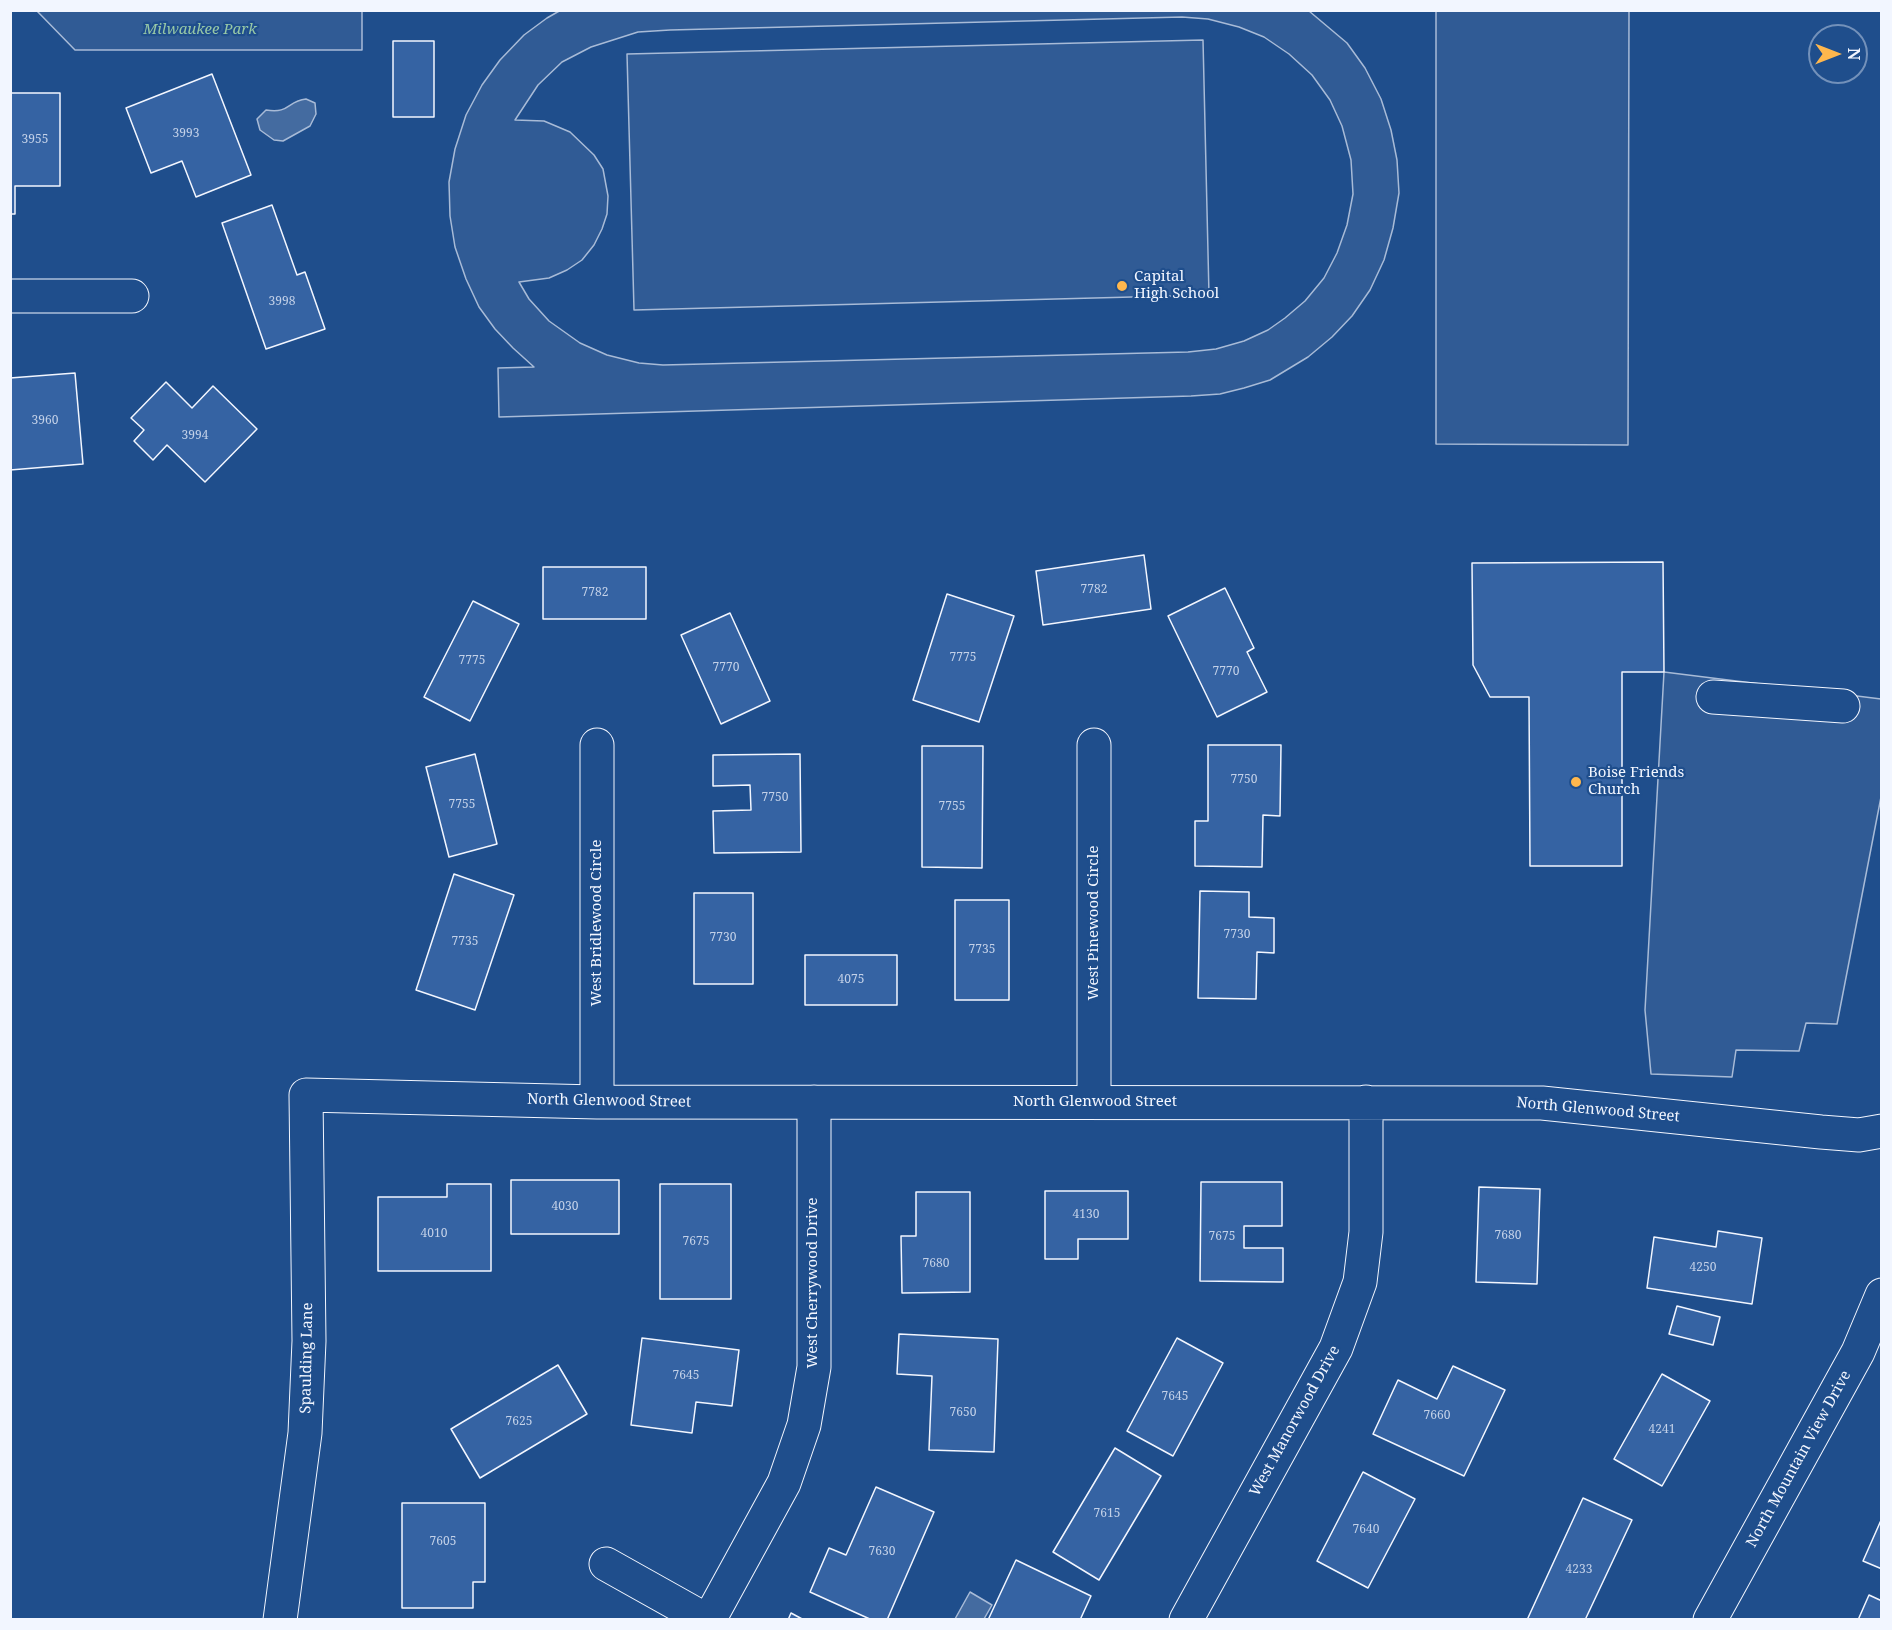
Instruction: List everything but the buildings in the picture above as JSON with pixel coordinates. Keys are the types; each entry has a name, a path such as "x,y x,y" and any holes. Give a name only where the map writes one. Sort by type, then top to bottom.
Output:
{"street":[{"path":"10,296 132,296"},
{"path":"1713,698 1843,706"},
{"name":"West Bridlewood Circle","path":"597,745 597,1102"},
{"name":"West Pinewood Circle","path":"1094,745 1094,1102"},
{"name":"North Glenwood Street","path":"306,1095 597,1102 1542,1103 1821,1132 1859,1135 1881,1131"},
{"name":"Spaulding Lane","path":"280,1620 305,1433 309,1341 306,1095"},
{"name":"West Cherrywood Drive","path":"707,1620 784,1483 804,1425 814,1367 814,1102"},
{"name":"West Manorwood Drive","path":"1186,1620 1336,1348 1360,1282 1366,1232 1366,1102"},
{"name":"North Mountain View Drive","path":"1710,1620 1858,1352 1881,1295"},
{"path":"606,1564 707,1620"}],"shaded area":[{"path":"561,10 1309,11 1347,43 1365,68 1381,99 1391,130 1397,160 1399,193 1393,228 1384,260 1370,290 1352,316 1332,337 1308,357 1270,380 1220,394 499,417 498,368 534,367 495,329 479,307 466,279 455,247 450,216 449,182 455,149 466,115 482,85 500,60 524,35","holes":["1182,17 1208,19 1239,27 1264,37 1289,54 1312,75 1330,100 1342,126 1351,160 1353,194 1347,225 1337,253 1324,278 1305,301 1285,318 1268,330 1244,341 1216,349 1188,352 663,365 639,363 607,355 580,343 549,321 529,299 519,282 549,278 582,260 594,245 607,214 608,196 603,169 594,155 570,132 544,121 515,120 538,85 562,62 591,47 638,32 670,30"]},
{"name":"Milwaukee Park","path":"37,11 362,11 362,50 75,50"},
{"path":"1436,11 1629,11 1628,445 1436,444"},
{"path":"1203,40 1209,295 634,310 627,54"},
{"path":"306,99 315,103 316,114 310,126 283,141 274,140 260,130 257,119 266,110 284,109 295,102"},
{"path":"1664,672 1881,699 1881,797 1837,1024 1806,1023 1799,1051 1736,1050 1732,1077 1651,1074 1645,1010"},
{"path":"970,1592 992,1605 984,1619 955,1619"}],"place":[{"name":"Capital High School","path":"1122,286"},
{"name":"Boise Friends Church","path":"1576,782"}]}
